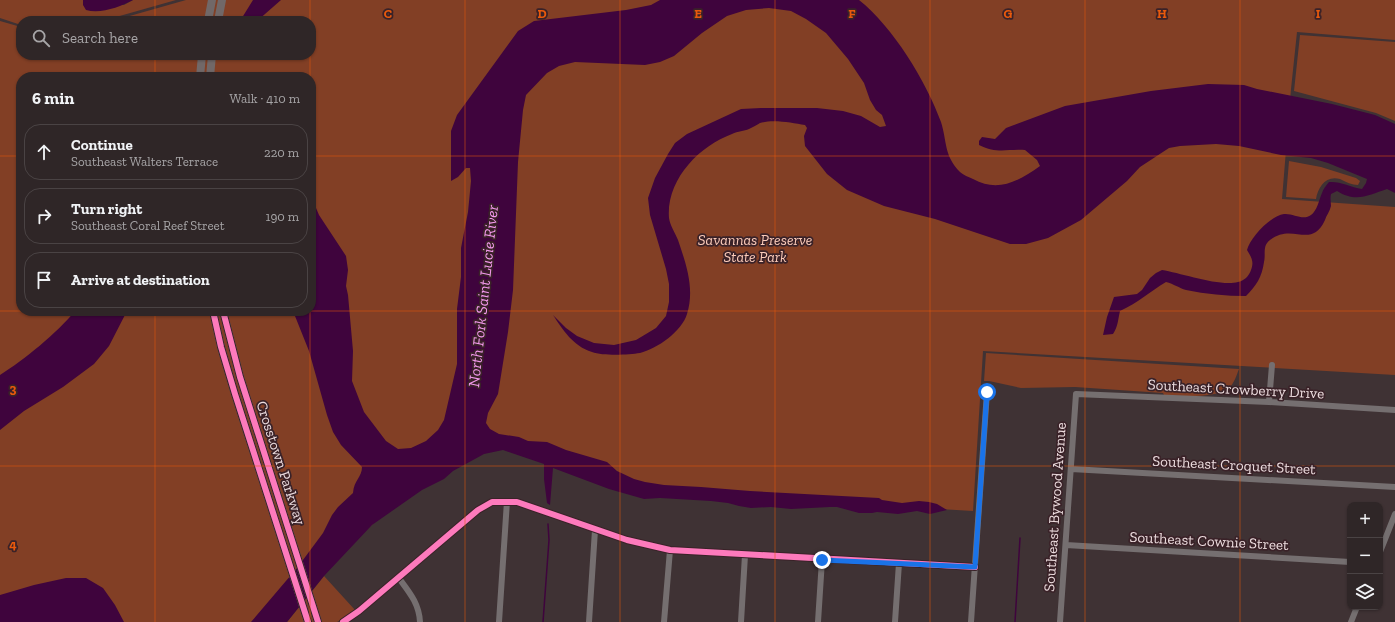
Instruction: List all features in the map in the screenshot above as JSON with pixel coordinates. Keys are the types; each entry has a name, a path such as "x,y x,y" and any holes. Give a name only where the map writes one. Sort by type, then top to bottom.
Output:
{"main road":[{"path":"209,16 212,0"},
{"path":"219,16 222,0"},
{"path":"200,72 202,60"},
{"path":"210,72 212,60"},
{"name":"Crosstown Parkway","path":"214,316 221,347 235,394 308,622"},
{"name":"Crosstown Parkway","path":"223,316 240,377 318,622"}],"street":[{"path":"1269,402 1272,365"},
{"path":"971,622 987,392"},
{"name":"Southeast Crowberry Drive","path":"1076,394 1269,402 1395,410"},
{"name":"Southeast Bywood Avenue","path":"1060,622 1076,394"},
{"name":"Southeast Croquet Street","path":"1071,469 1395,487"},
{"path":"499,622 507,501"},
{"path":"343,622 478,510 492,502 517,502 595,530 627,540 670,550 822,560 975,567"},
{"path":"1383,544 1395,514"},
{"path":"589,622 595,530"},
{"name":"Southeast Cownie Street","path":"1066,545 1347,562"},
{"path":"664,622 670,550"},
{"path":"740,622 745,555"},
{"path":"818,622 822,560"},
{"path":"895,622 899,563"},
{"path":"398,577 416,603 420,622"},
{"path":"1351,622 1356,610"}],"green space":[{"path":"0,0 83,0 84,5 124,5 133,0 176,0 120,16 16,16 16,23 0,18"},
{"name":"Savannas Preserve State Park","path":"186,0 1395,0 1395,40 1297,32 1282,199 1395,207 1395,375 983,351 973,511 673,493 473,432 266,622 0,622 0,21 16,26 16,60 316,60 316,16 130,16"},
{"path":"1300,35 1395,42 1395,121 1376,113 1294,91"},
{"path":"1289,161 1321,167 1356,178 1360,181 1358,185 1356,185 1335,178 1327,180 1321,186 1316,199 1286,197"},
{"path":"986,353 1239,369 1234,382 1229,388 1222,392 1206,395 1164,395 1163,393 1075,387 1021,388 984,381"},
{"path":"324,576 355,610 337,622 287,622"}],"water":[{"path":"83,0 133,0 116,7 92,11 86,10 83,5"},
{"path":"253,0 281,0 263,16 243,16"},
{"name":"North Fork Saint Lucie River","path":"660,0 859,0 872,11 896,40 927,89 941,122 947,148 951,160 955,166 963,174 982,183 1000,185 1008,183 1024,176 1040,166 1037,160 1025,150 996,150 979,145 979,141 982,137 995,139 1006,128 1065,106 1151,91 1208,84 1244,85 1375,115 1395,124 1395,193 1387,189 1362,197 1350,197 1337,191 1331,194 1330,210 1320,229 1308,235 1278,235 1268,242 1265,247 1264,262 1260,277 1256,285 1246,296 1231,296 1194,291 1183,289 1166,282 1120,311 1117,326 1113,334 1103,335 1114,297 1137,294 1142,290 1150,278 1162,270 1221,283 1242,281 1249,274 1252,267 1252,260 1247,250 1249,245 1256,234 1267,223 1284,214 1308,217 1316,208 1323,190 1329,182 1337,182 1362,189 1367,179 1328,163 1311,158 1281,155 1239,146 1216,144 1169,148 1140,167 1127,181 1081,220 1048,238 1026,244 1010,244 935,219 884,206 847,190 827,174 805,146 804,136 807,128 805,125 771,121 760,123 749,129 720,139 708,147 687,166 673,191 669,204 669,218 684,258 690,285 687,314 680,327 668,338 647,351 622,355 609,355 592,352 579,346 565,332 553,315 566,328 577,336 594,343 614,345 636,340 656,328 666,316 669,302 669,284 650,215 648,198 655,178 675,143 687,134 741,109 817,108 843,111 861,116 880,127 886,126 882,115 876,110 870,100 864,83 848,59 826,33 806,19 791,11 769,8 746,10 727,16 702,33 674,56 660,62 645,65 575,62 559,66 547,73 526,95 523,110 518,162 513,290 498,394 488,413 486,423 490,429 499,434 519,437 528,441 547,442 566,450 607,462 617,471 634,479 645,482 664,485 750,491 879,498 882,500 902,503 919,501 937,504 947,510 930,514 917,511 898,514 877,512 859,513 837,507 791,509 771,507 751,508 711,501 660,498 644,499 609,489 553,468 550,505 547,503 544,464 503,450 484,454 453,471 444,479 422,490 372,525 324,576 287,622 251,622 297,568 323,533 338,507 353,493 362,470 362,467 341,445 333,432 309,351 295,316 316,316 316,208 346,256 348,270 346,286 353,351 352,381 364,412 386,441 398,449 411,448 426,441 438,430 444,420 457,364 457,309 461,277 461,248 468,212 471,181 470,168 466,168 458,177 451,181 451,131 457,115 518,31 534,21 626,10 651,5"},
{"path":"71,316 124,316 109,346 94,364 63,387 24,411 0,430 0,375 40,346"},
{"path":"66,578 86,578 103,588 115,605 124,622 0,622 0,595 34,585"}],"waterway":[{"path":"543,622 549,540 548,524"},
{"path":"1015,622 1020,538"}],"cycle path":[{"path":"214,316 221,347 235,394 308,622"},
{"path":"224,316 240,377 318,622"},
{"path":"343,622 359,611 478,510 492,502 517,502 627,540 670,550 975,567"}],"route":[{"path":"822,560 975,567 987,392"}]}
